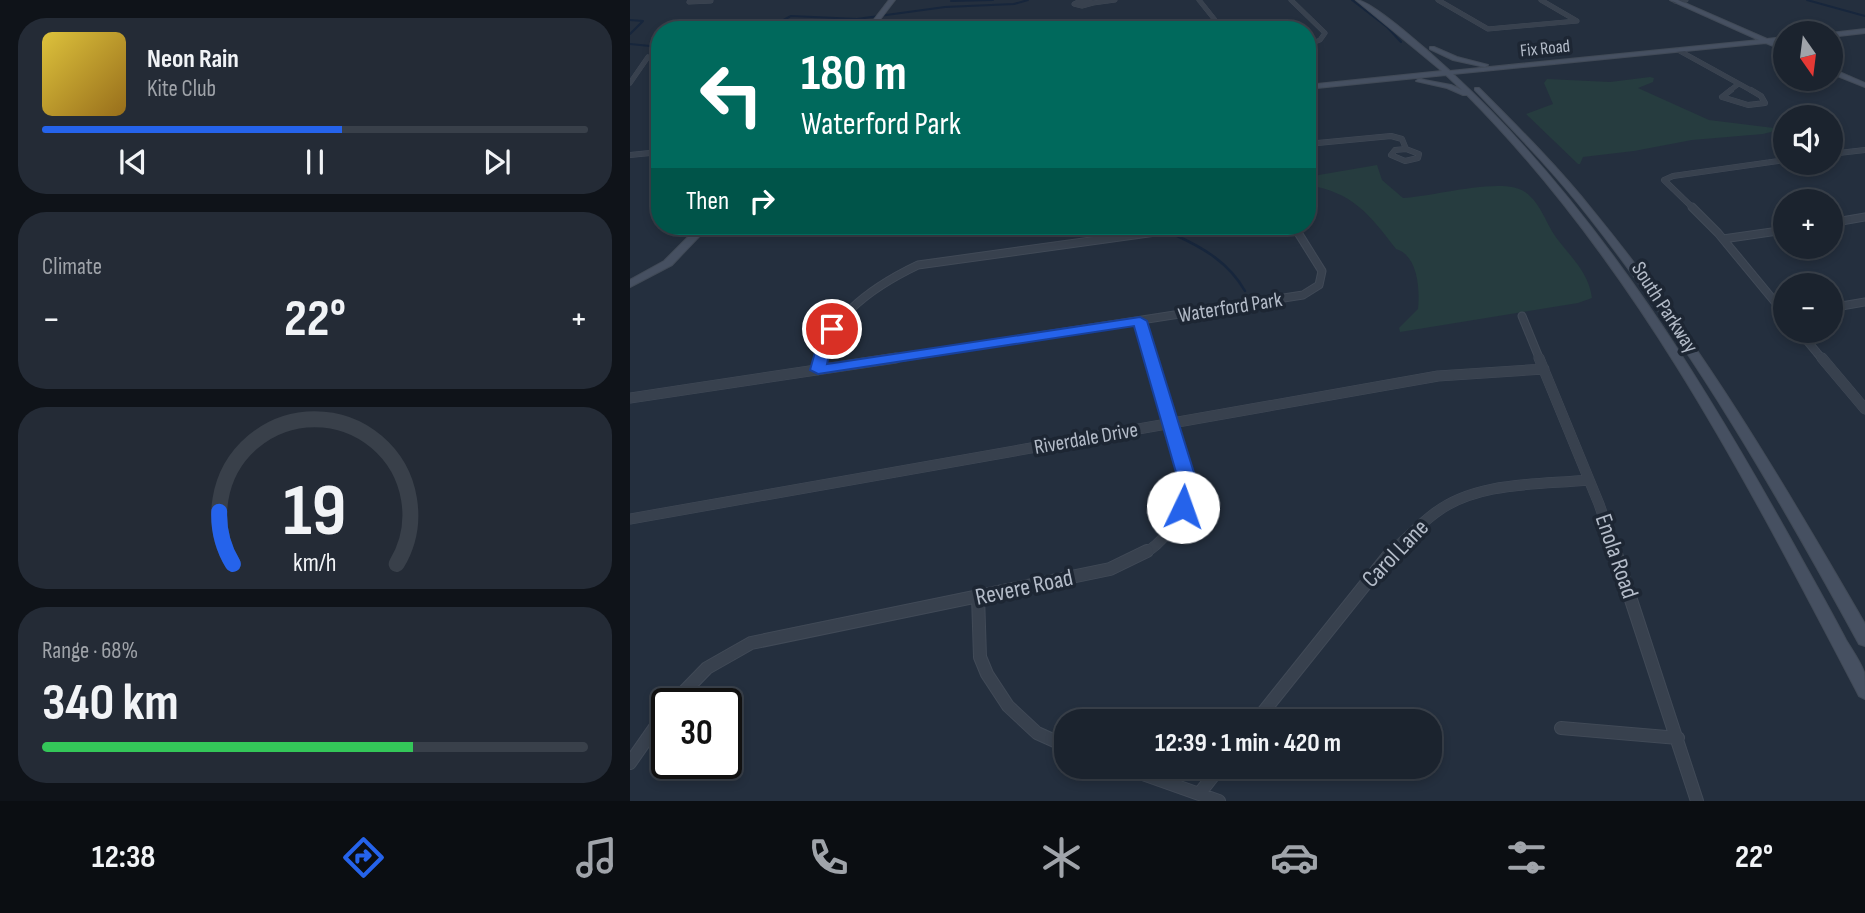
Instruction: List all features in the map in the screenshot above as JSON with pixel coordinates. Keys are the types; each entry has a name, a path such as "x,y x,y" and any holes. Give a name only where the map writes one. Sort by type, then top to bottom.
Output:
{"main road":[{"path":"877,21 892,0"},
{"name":"South Parkway","path":"1359,0 1481,98 1555,170 1655,300 1747,438 1865,639"},
{"name":"South Parkway","path":"1369,0 1459,72 1576,213 1662,336 1763,502 1865,691"},
{"path":"1674,0 1773,44"},
{"path":"1843,33 1865,31"},
{"name":"Fix Road","path":"1316,86 1773,40"},
{"path":"1391,79 1424,67 1428,58 1421,48"},
{"path":"1432,48 1469,62 1513,67"},
{"path":"1391,79 1441,85 1481,98 1484,79 1513,67"},
{"path":"1843,75 1865,85"},
{"path":"630,284 668,263 695,235"}],"street":[{"path":"690,0 689,2 711,1"},
{"path":"1093,3 1115,0"},
{"path":"1199,0 1216,21"},
{"path":"1291,0 1313,21"},
{"path":"1438,0 1488,29 1577,21 1541,0"},
{"path":"1674,0 1686,0"},
{"path":"1316,24 1325,33 1316,42"},
{"path":"1678,50 1760,96 1765,103 1748,106 1722,97 1738,85"},
{"path":"630,83 649,57"},
{"path":"1316,143 1386,135 1402,139 1406,149"},
{"path":"1843,153 1865,150"},
{"path":"630,155 651,153"},
{"path":"1773,162 1664,179 1723,239 1773,299"},
{"path":"1843,221 1865,217"},
{"path":"1723,239 1773,232"},
{"path":"818,370 824,345 832,329 893,277 918,265 1131,235"},
{"name":"Waterford Park","path":"630,398 1298,297 1312,291 1321,283 1322,271 1300,235"},
{"path":"1843,306 1865,302"},
{"name":"Enola Road","path":"1522,316 1589,480 1697,801"},
{"name":"Revere Road","path":"685,688 696,675 713,663 751,643 1110,569 1153,548 1177,521 1188,489 1140,321"},
{"path":"1809,343 1864,408"},
{"name":"Riverdale Drive","path":"630,519 1438,376 1544,369"},
{"name":"Carol Lane","path":"1266,709 1390,553 1436,512 1457,500 1493,489 1589,480"},
{"path":"978,596 980,657 987,674 1008,706 1037,733 1054,741"},
{"path":"1561,728 1678,738"},
{"path":"630,763 651,733"},
{"path":"1157,779 1219,801"},
{"path":"1199,794 1211,779"}],"green space":[{"path":"1654,78 1653,82 1638,88 1709,120 1773,128 1773,132 1692,140 1583,157 1578,164 1526,114 1553,104 1544,83 1547,79 1610,82"},
{"path":"1377,165 1382,180 1403,198 1501,186 1525,192 1536,202 1554,234 1580,267 1588,281 1592,298 1578,303 1400,332 1399,328 1418,309 1418,283 1409,258 1396,249 1369,216 1349,199 1316,187 1316,175"}],"waterway":[{"path":"951,1 993,0"},
{"path":"782,21 791,16 857,19 945,7 1014,4 1028,0"},
{"path":"1352,0 1387,27 1401,42"},
{"path":"1807,0 1865,16"},
{"path":"630,20 643,21 630,34"},
{"path":"630,44 651,46"},
{"path":"1175,235 1215,257 1239,281 1245,291"}],"route":[{"path":"832,329 824,345 818,370 1140,321 1186,476 1188,489 1183,507"}]}
